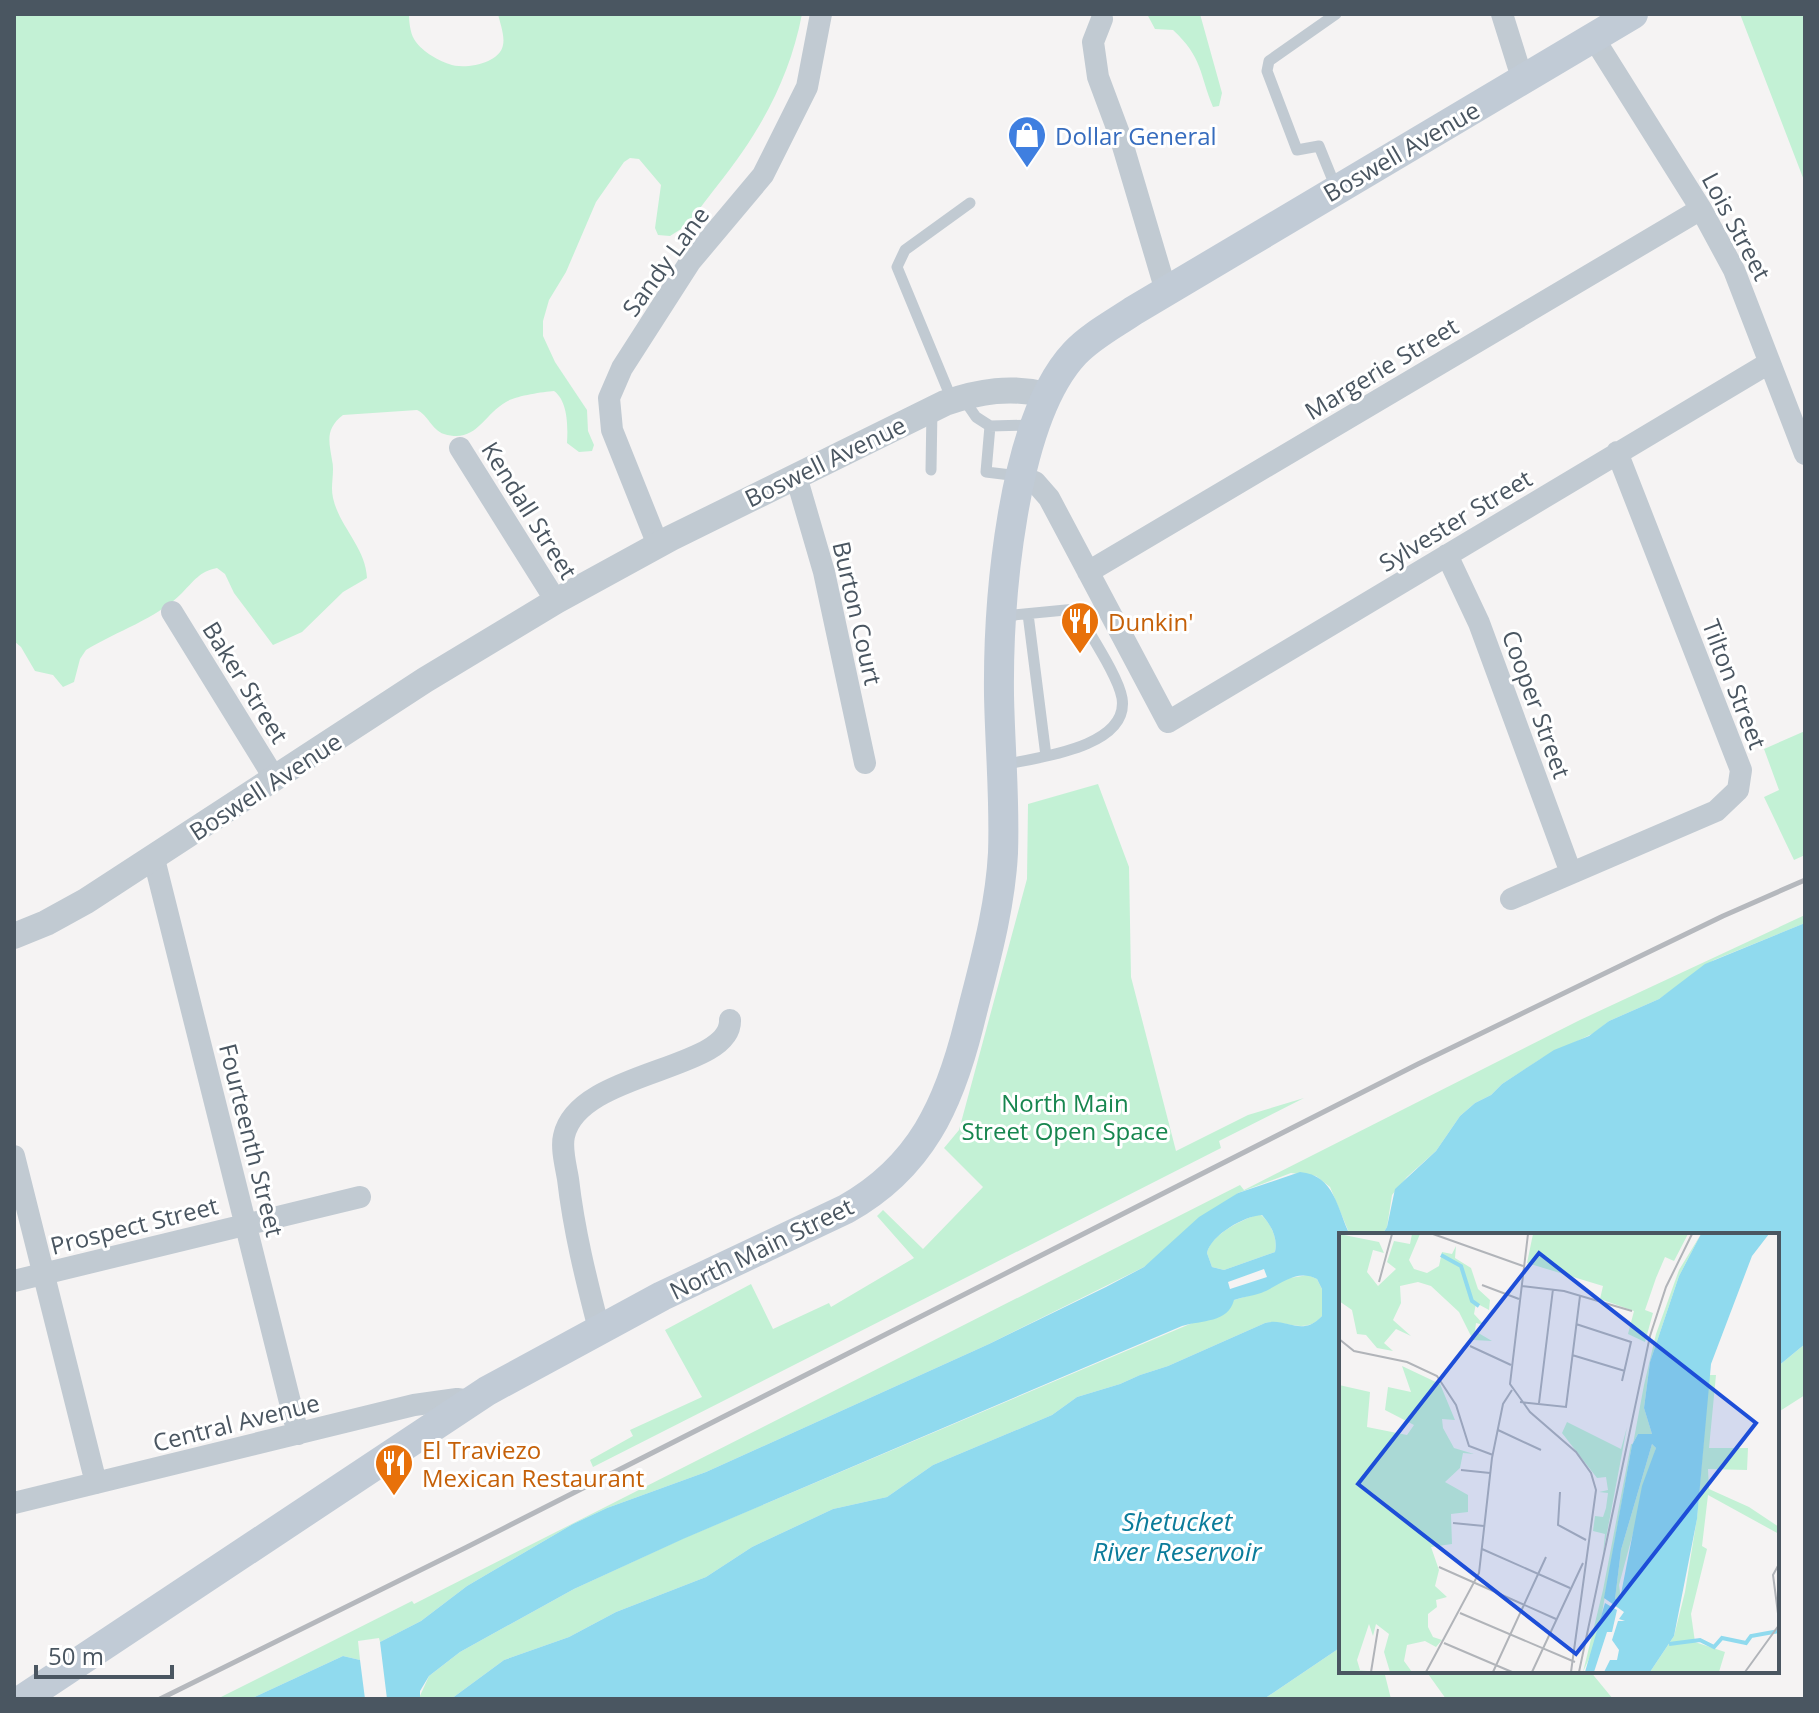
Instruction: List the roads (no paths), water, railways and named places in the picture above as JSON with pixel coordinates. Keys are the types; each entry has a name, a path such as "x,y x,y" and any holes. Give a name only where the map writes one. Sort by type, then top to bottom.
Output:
{"main road":[{"name":"Boswell Avenue","path":"1047,395 1062,369 1081,347 1166,291 1633,14"},
{"name":"North Main Street","path":"23,1699 471,1401 599,1329 858,1202 897,1170 920,1143 939,1114 954,1079 990,941 1003,856 999,696 1015,615 1007,563 1021,477 1034,425 1047,395"}],"street":[{"name":"Sandy Lane","path":"658,545 612,430 609,398 622,368 690,262 763,175 807,87 821,14"},
{"path":"1502,14 1523,81"},
{"path":"1102,19 1093,42 1098,77 1120,136 1166,291"},
{"name":"Lois Street","path":"1593,37 1701,209 1734,270 1805,454"},
{"name":"Margerie Street","path":"1088,572 1701,209"},
{"name":"Sylvester Street","path":"1088,572 1168,722 1769,363"},
{"name":"Boswell Avenue","path":"14,936 68,913 425,680 556,601 658,545 949,402 1010,389 1047,395"},
{"name":"Kendall Street","path":"460,448 556,601"},
{"name":"Tilton Street","path":"1511,899 1716,811 1738,790 1741,770 1617,452"},
{"name":"Burton Court","path":"796,476 824,572 865,763"},
{"path":"1021,477 1030,479 1044,492 1088,572"},
{"name":"Cooper Street","path":"1447,555 1479,623 1571,873"},
{"name":"Baker Street","path":"172,612 275,779"},
{"name":"Fourteenth Street","path":"154,859 298,1434"},
{"path":"599,1329 577,1245 563,1137 576,1111 602,1092 719,1043 729,1032 730,1020"},
{"path":"14,1156 96,1483"},
{"name":"Prospect Street","path":"14,1281 360,1197"},
{"name":"Central Avenue","path":"14,1503 428,1402 471,1401"}],"lane":[{"path":"1336,14 1269,61 1267,71 1297,150 1319,146 1337,188"},
{"path":"931,470 949,402 897,267 905,250 970,203"},
{"path":"949,402 990,426 1034,425"},
{"path":"990,426 986,472 1021,477"},
{"path":"1001,765 1068,752 1110,730 1122,708 1122,696 1116,681 1076,609 1015,615 1046,756"}],"water":[{"path":"1805,923 1805,1344 1779,1365 1779,1233 1383,1233 1395,1189 1436,1151 1460,1116 1475,1103 1554,1050 1589,1036 1609,1021 1659,999 1705,964"},
{"name":"Shetucket River Reservoir","path":"1300,1172 1321,1179 1328,1186 1349,1233 1339,1233 1339,1648 1264,1699 451,1699 504,1660 569,1637 616,1612 706,1577 752,1547 833,1509 887,1497 933,1465 1052,1415 1077,1397 1168,1366 1265,1323 1307,1326 1322,1316 1322,1289 1317,1279 1309,1276 1288,1279 1261,1293 1234,1300 1220,1317 1182,1326 683,1539 574,1589 460,1652 429,1676 420,1691 420,1699 387,1699 380,1642 421,1621 467,1586 573,1524 607,1508 706,1472 989,1344 1106,1287 1144,1267 1199,1217 1238,1193","holes":["1262,1215 1276,1242 1275,1252 1224,1270 1212,1267 1207,1253 1221,1233 1255,1216","1264,1269 1267,1277 1230,1289 1228,1282"]},
{"path":"343,1656 360,1660 365,1699 250,1699"}],"railway":[{"path":"160,1699 467,1547 1418,1064 1723,916 1805,880"}],"place":[{"name":"Dollar General","path":"1027,169"},
{"name":"Dunkin'","path":"1080,655"},
{"name":"El Traviezo Mexican Restaurant","path":"394,1497"}],"park label":[{"name":"North Main Street Open Space","path":"1065,1116"}]}
